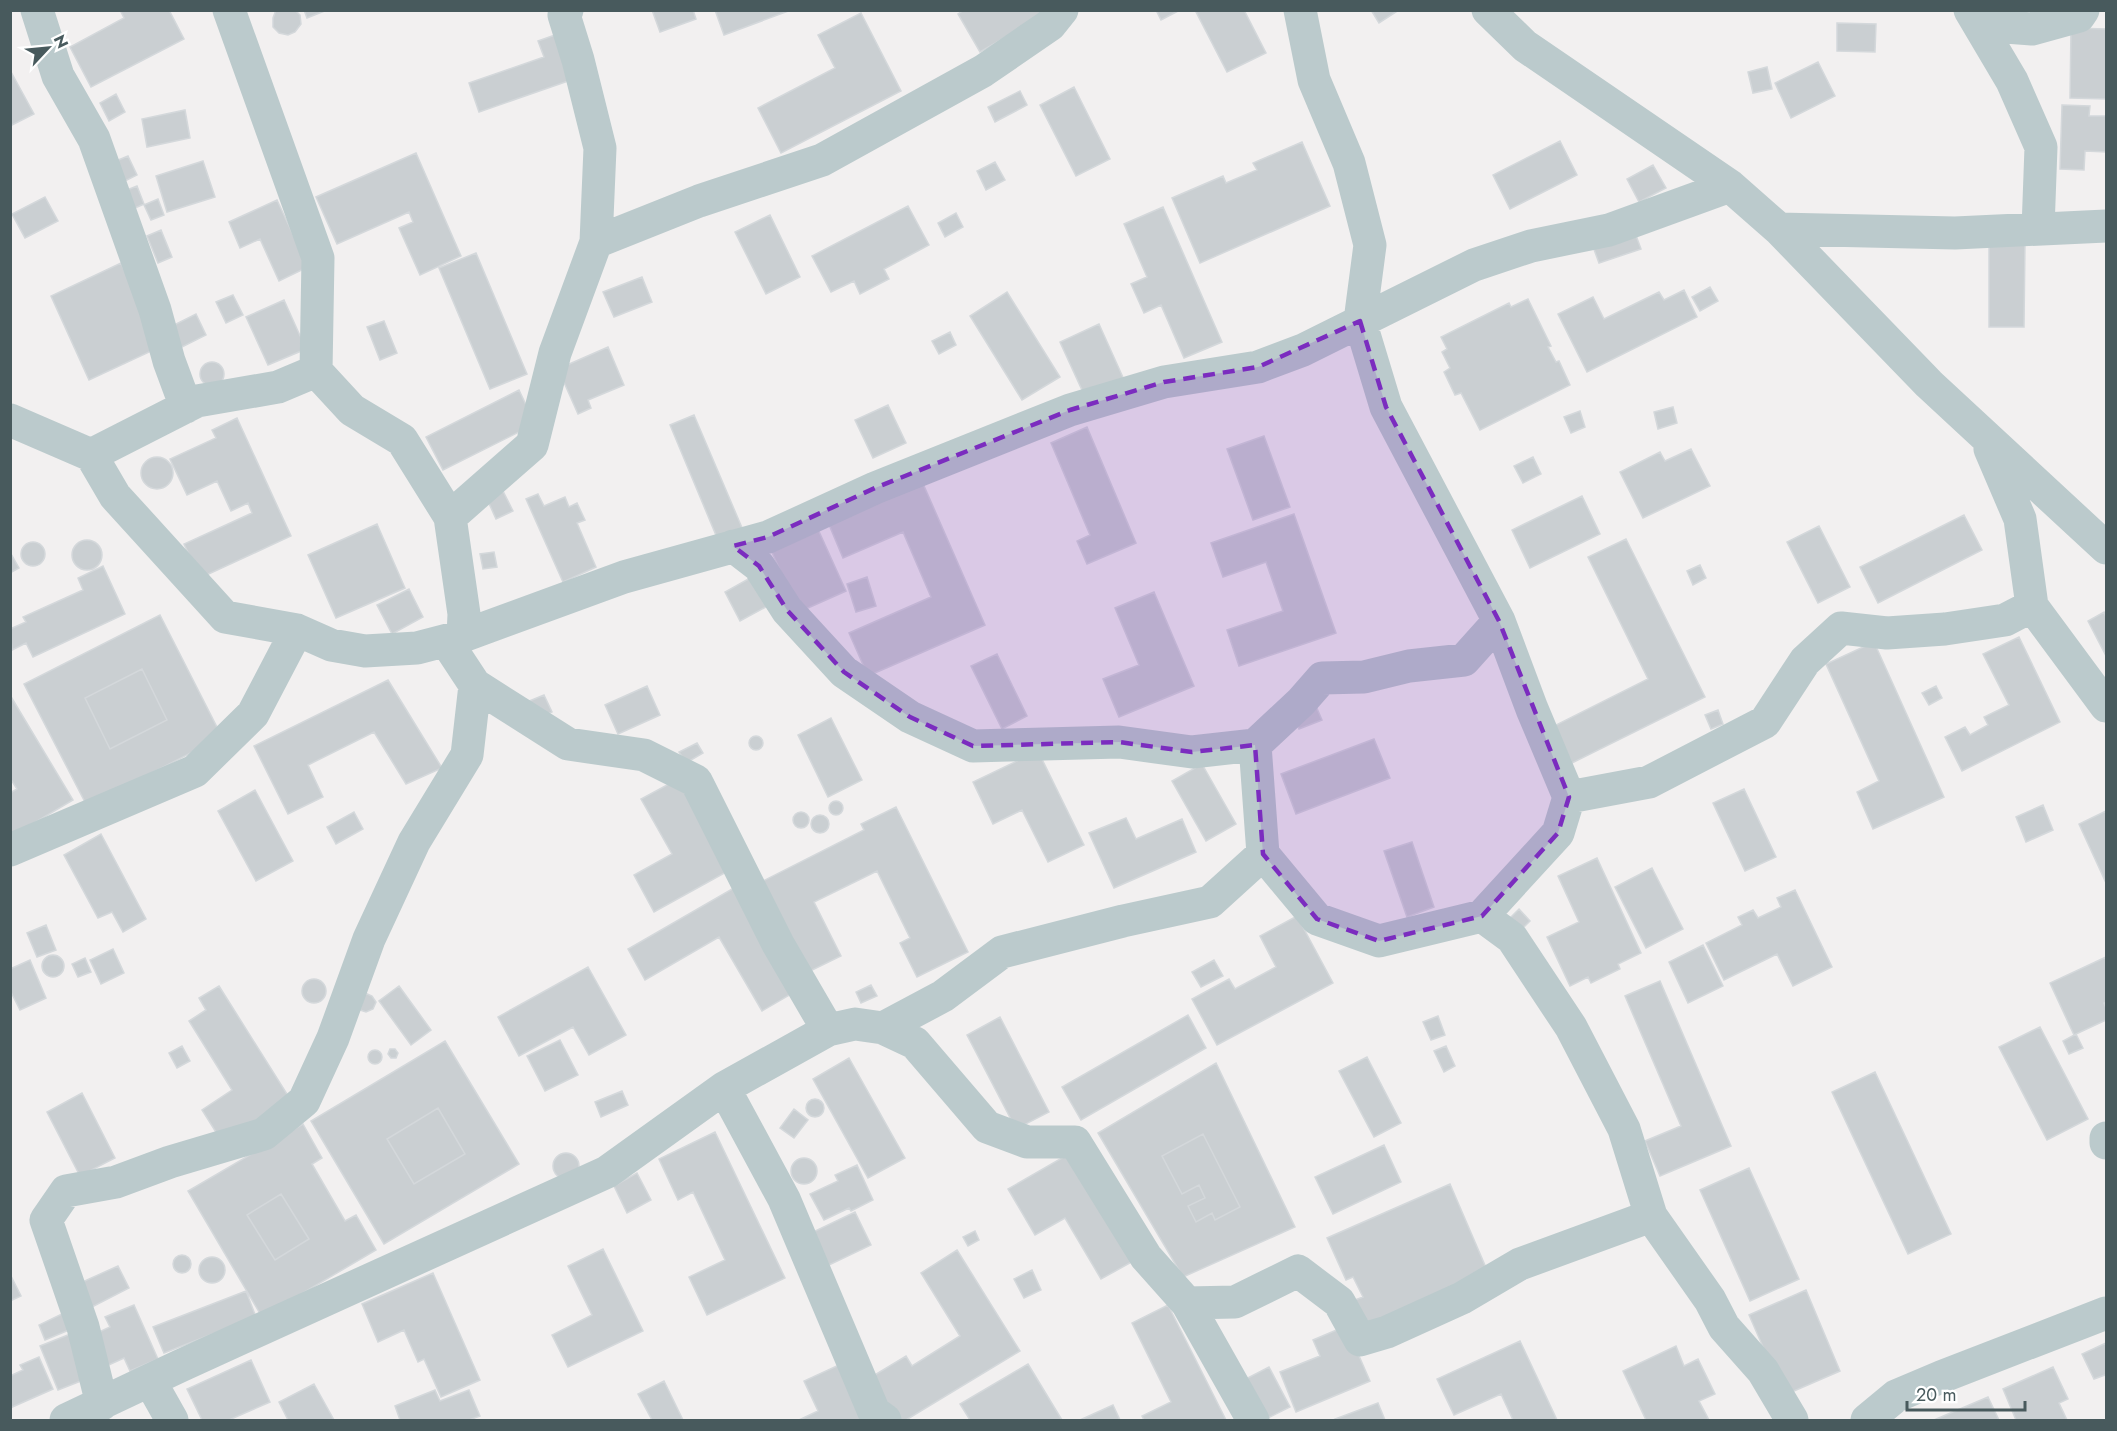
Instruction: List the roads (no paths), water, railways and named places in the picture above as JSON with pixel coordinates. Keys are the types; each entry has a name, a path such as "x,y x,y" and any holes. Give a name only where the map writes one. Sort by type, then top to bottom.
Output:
{"street":[{"path":"37,10 58,76 94,139 155,310 169,361 186,407"},
{"path":"102,1404 83,1327 46,1220 66,1191 116,1182 170,1162 264,1134 304,1101 333,1038 369,939 409,853 466,755 475,685 454,638 464,614 450,517 402,440 352,410 316,371 318,258 229,10"},
{"path":"596,243 699,201 822,160 983,71 1050,25 1062,10"},
{"path":"1255,745 1263,854 1317,919 1379,941 1482,916 1558,833 1569,797 1532,710 1499,621 1386,408 1360,321 1370,245 1349,163 1314,80 1300,10"},
{"path":"1488,10 1525,46 1730,186 1779,229 1929,384 2106,548"},
{"path":"1974,18 2032,29 2079,16 2083,10"},
{"path":"450,517 532,444 555,353 596,243 600,148 578,60 559,12"},
{"path":"1974,18 2012,81 2041,147 2038,229"},
{"path":"10,420 90,455 115,496 225,617 297,630 331,645 365,651 417,648 454,638 624,577 768,537 875,488 1070,410 1164,382 1258,367 1303,350 1474,265 1532,246 1609,230 1730,186"},
{"path":"1779,229 1943,233 2106,226"},
{"path":"90,455 197,402 278,387 316,371"},
{"path":"1993,443 1990,449 2020,519 2032,606 2106,706"},
{"path":"733,546 759,566 787,610 844,672 910,717 973,746 1119,742 1192,752 1255,745 1301,702 1322,678 1364,677 1409,666 1464,660 1499,621"},
{"path":"1569,797 1649,782 1765,722 1804,661 1841,628 1887,633 1945,629 2005,620 2032,606"},
{"path":"10,850 195,771 253,714 297,630"},
{"path":"475,685 568,744 644,755 696,781 778,944 828,1030"},
{"path":"883,1028 942,996 1002,952 1123,921 1210,902 1263,854"},
{"path":"1482,916 1512,938 1571,1028 1623,1129 1651,1216 1710,1300 1724,1327 1763,1371 1792,1420"},
{"path":"66,1420 607,1172 724,1088 828,1030 855,1024 883,1028 915,1043 987,1127 1027,1142 1075,1142 1146,1257 1187,1303 1253,1420"},
{"path":"724,1088 784,1199 874,1412 885,1420"},
{"path":"2106,1138 2106,1143"},
{"path":"1187,1303 1235,1302 1298,1271 1339,1302 1360,1340 1387,1332 1462,1298 1520,1264 1651,1216"},
{"path":"1867,1420 1896,1396 2106,1313"},
{"path":"150,1381 172,1420"}]}
